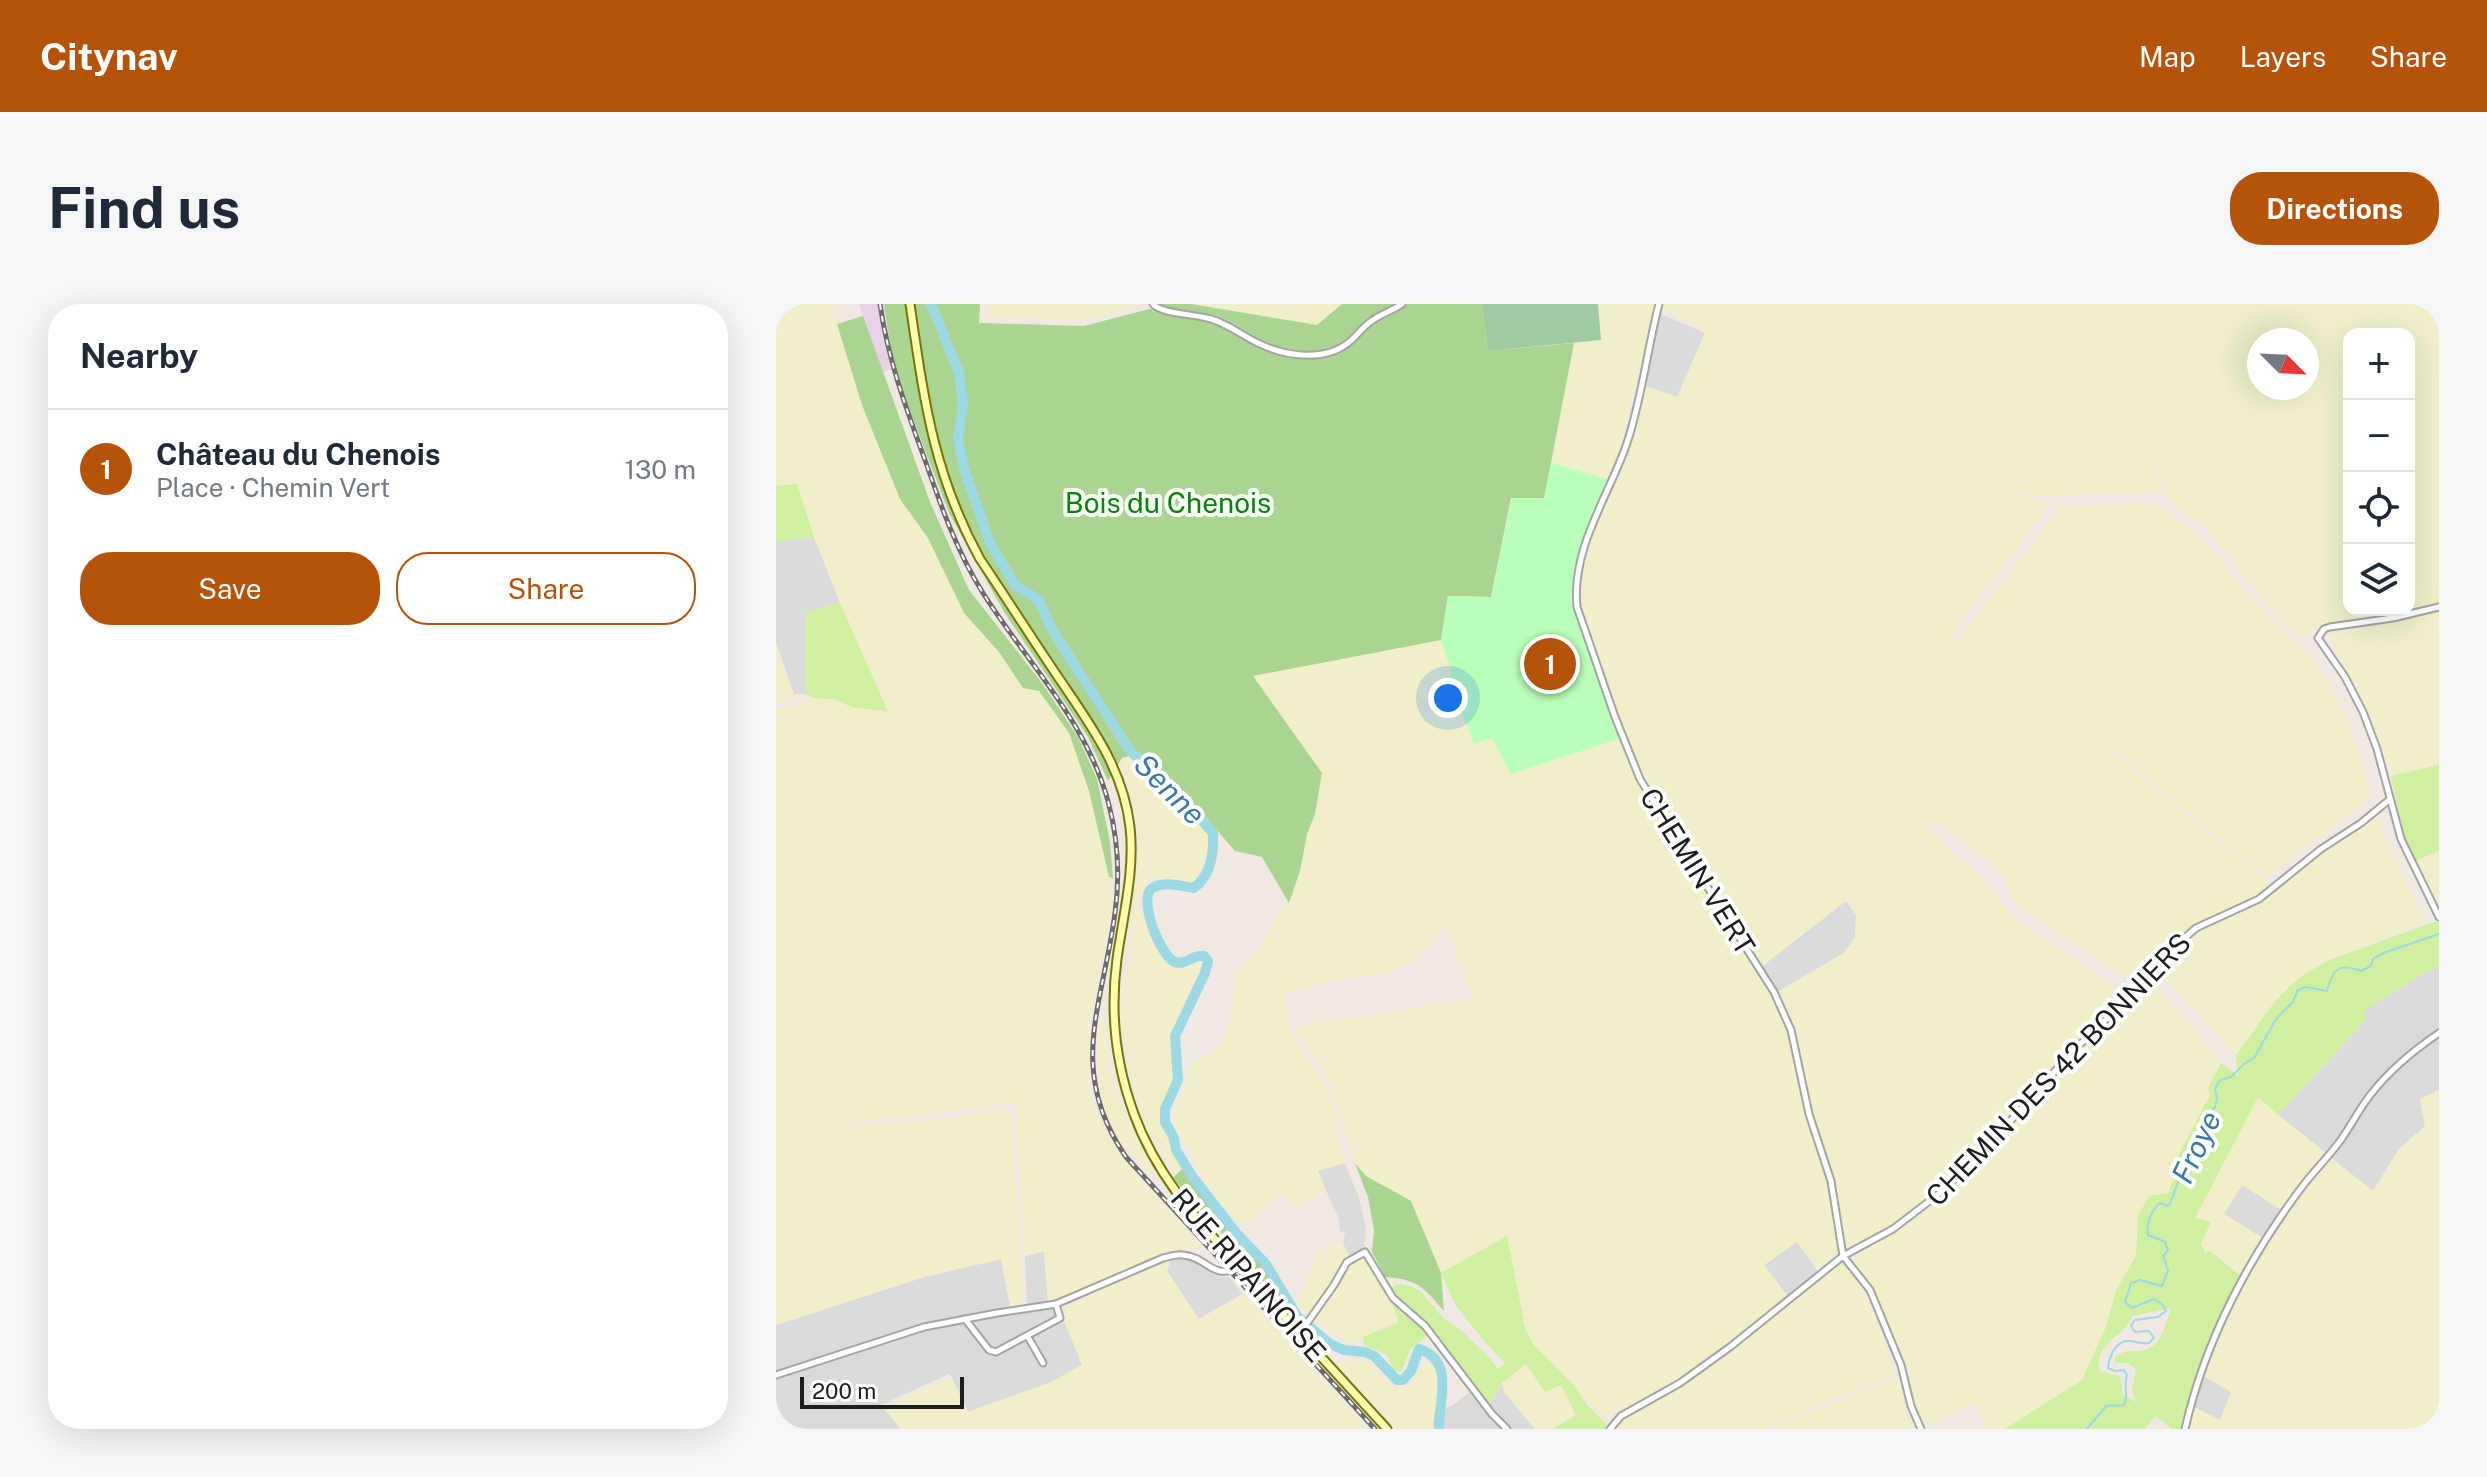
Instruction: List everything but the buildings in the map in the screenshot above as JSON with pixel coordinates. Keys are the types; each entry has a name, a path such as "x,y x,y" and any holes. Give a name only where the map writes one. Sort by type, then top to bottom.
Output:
{"street":[{"name":"RUE RIPAINOISE","path":"910,304 930,428 952,500 980,559 1099,738 1114,768 1127,806 1130,829 1129,884 1114,988 1116,1036 1127,1093 1142,1135 1169,1185 1184,1205 1301,1330 1387,1429"},
{"path":"1153,304 1164,312 1189,313 1216,320 1261,345 1306,355 1324,354 1340,348 1371,321 1402,304"},
{"name":"CHEMIN VERT","path":"1659,304 1627,440 1587,539 1575,592 1577,607 1640,779 1770,985 1783,1011 1795,1045 1815,1134 1831,1181 1843,1256 1870,1290 1901,1365 1911,1406 1921,1429"},
{"path":"2439,607 2393,618 2330,627 2318,638 2345,677 2371,732 2407,853 2439,917"},
{"name":"CHEMIN DES 42 BONNIERS","path":"1610,1429 1621,1416 1680,1383 1843,1256 1904,1221 1954,1181 2073,1051 2141,986 2188,935 2196,928 2259,899 2389,800"},
{"path":"2185,1429 2194,1388 2231,1301 2274,1230 2376,1088 2439,1033"},
{"path":"1301,1330 1347,1262 1365,1252 1393,1298 1425,1326 1507,1429"},
{"path":"776,1375 924,1327 1056,1304 1163,1258 1181,1254 1202,1260 1222,1273 1239,1267"},
{"path":"965,1319 992,1352 1028,1337 1060,1318 1056,1304"},
{"path":"1028,1337 1043,1363"}],"shaded area":[{"path":"859,304 884,304 894,369 883,372"},
{"path":"1659,313 1705,333 1677,397 1643,385"},
{"path":"814,537 840,603 806,613 806,694 794,694 776,643 776,542"},
{"path":"1847,900 1856,915 1855,937 1844,953 1777,992 1761,967"},
{"path":"2439,966 2439,1090 2420,1099 2425,1126 2399,1149 2373,1191 2278,1115 2367,1018 2362,1012"},
{"path":"1345,1163 1359,1198 1366,1229 1364,1250 1350,1257 1343,1244 1345,1231 1340,1232 1339,1219 1317,1171"},
{"path":"2243,1184 2283,1211 2264,1239 2224,1214"},
{"path":"1798,1241 1818,1272 1788,1297 1764,1265"},
{"path":"1044,1251 1048,1301 1057,1299 1083,1365 1049,1383 967,1412 949,1374 881,1405 901,1429 776,1429 776,1325 924,1277 1001,1259 1011,1312 1027,1311 1025,1256"},
{"path":"1191,1260 1216,1276 1229,1277 1243,1294 1198,1319 1167,1271 1170,1262"},
{"path":"2202,1375 2232,1392 2220,1420 2192,1406"},
{"path":"1502,1383 1505,1393 1535,1429 1433,1429 1434,1412 1451,1406 1470,1392 1480,1404 1488,1406"}],"green space":[{"path":"776,304 831,304 862,405 900,499 928,538 964,613 999,652 1023,688 1039,691 1069,733 1089,791 1109,877 1111,910 1089,1028 1090,1089 1098,1117 1118,1153 1202,1246 1173,1253 1167,1271 1199,1319 1243,1294 1368,1429 901,1429 884,1408 951,1376 968,1412 1049,1383 1082,1365 1060,1311 1093,1294 1091,1288 1048,1301 1044,1252 1025,1256 1016,1103 839,1126 928,1121 1005,1110 1011,1117 1022,1304 1011,1306 1001,1259 924,1277 776,1325 776,709 796,706 812,698 833,699 852,707 888,711 840,603 797,484 776,486"},
{"name":"Bois du Chenois","path":"884,304 980,304 979,323 1084,326 1153,308 1153,304 1191,304 1317,325 1342,304 1482,304 1488,351 1574,343 1544,499 1511,498 1491,597 1448,596 1441,640 1253,676 1322,773 1315,814 1289,903 1262,857 1235,851 1176,783 1139,753 1122,758 1108,781 1088,737 1004,612 949,513 894,369"},
{"path":"990,304 1142,304 1086,320 988,317"},
{"path":"1191,304 1342,304 1318,325"},
{"path":"1482,304 1598,304 1601,340 1488,351"},
{"path":"1598,304 1655,304 1618,457 1607,479 1551,463 1574,343 1601,340"},
{"path":"1662,304 2439,304 2439,603 2415,609 2415,328 2343,328 2343,616 2374,616 2317,626 2302,636 2279,619 2206,528 2170,501 2153,450 2162,491 2041,496 2013,491 2048,505 1949,636 1958,641 2061,506 2140,503 2158,506 2192,529 2280,630 2314,662 2329,683 2349,724 2371,796 2265,877 2113,749 2106,747 2271,886 2256,898 2192,927 2136,985 2019,907 1998,869 1935,820 1927,830 1971,868 2015,919 2125,995 2075,1044 1964,1167 1897,1222 1846,1248 1830,1161 1817,1128 1793,1028 1777,992 1844,953 1855,937 1856,915 1846,901 1761,967 1643,775 1627,740 1581,609 1578,590 1593,533 1626,461 1643,385 1677,397 1705,333 1702,327 1661,308"},
{"path":"863,316 930,502 969,590 1042,683 1078,737 1097,779 1110,842 1113,878 1109,877 1089,791 1069,733 1039,691 1023,688 999,652 964,613 928,538 900,499 862,405 837,324"},
{"path":"1551,463 1607,479 1578,553 1571,600 1621,738 1511,774 1492,738 1474,744 1461,710 1452,709 1445,699 1451,673 1441,640 1448,596 1491,597 1512,498 1544,498"},
{"path":"797,484 814,537 776,542 776,486"},
{"path":"840,603 888,712 852,707 833,699 812,698 806,694 806,612"},
{"path":"2439,611 2439,765 2391,776 2362,701 2329,635"},
{"path":"1441,640 1451,673 1449,684 1474,744 1492,737 1511,774 1621,738 1640,782 1780,1008 1796,1057 1809,1123 1829,1185 1837,1251 1834,1256 1817,1269 1797,1242 1764,1265 1788,1297 1683,1375 1609,1414 1600,1415 1556,1364 1533,1344 1525,1328 1507,1237 1441,1273 1411,1201 1366,1176 1355,1163 1331,1083 1295,1027 1474,998 1445,924 1413,960 1400,968 1283,993 1287,1019 1297,1043 1328,1089 1335,1110 1345,1163 1318,1171 1326,1190 1297,1209 1281,1192 1251,1219 1240,1223 1207,1187 1176,1126 1174,1112 1186,1087 1188,1066 1219,1048 1230,1023 1237,972 1260,949 1279,912 1289,903 1315,814 1252,676"},
{"path":"776,643 795,698 776,702"},
{"path":"1127,756 1208,835 1209,848 1196,881 1151,876 1138,902 1165,962 1175,969 1203,963 1202,972 1189,989 1169,1048 1174,1080 1159,1112 1180,1166 1174,1173 1143,1118 1122,1020 1140,844 1122,758"},
{"path":"2439,765 2439,851 2415,861 2404,837 2391,776"},
{"path":"2377,815 2399,870 2426,923 2332,959 2294,982 2236,1055 2159,972 2191,936 2257,905"},
{"path":"2439,851 2439,909 2415,861"},
{"path":"2437,921 2439,924 2439,966 2363,1012 2367,1018 2278,1115 2258,1097 2195,1218 2211,1222 2201,1244 2205,1253 2210,1251 2241,1276 2206,1350 2180,1429 2172,1429 2155,1416 2145,1429 2005,1429 2082,1380 2106,1327 2116,1290 2136,1256 2138,1216 2149,1196 2168,1193 2176,1173 2176,1160 2210,1095 2208,1088 2221,1063 2238,1076 2236,1055 2276,1000 2294,982 2332,959","holes":["2171,1308 2156,1344 2115,1357 2115,1363 2128,1363 2136,1369 2132,1391 2137,1402 2123,1395 2120,1376 2100,1372 2101,1355 2133,1316"]},
{"path":"2152,981 2221,1063 2208,1088 2210,1095 2176,1160 2176,1173 2168,1193 2138,1216 2136,1256 2116,1290 2106,1327 2082,1380 2005,1429 1987,1429 1976,1401 1924,1428 1914,1404 1908,1372 1875,1291 1853,1260 1926,1210 1959,1182 2075,1055"},
{"path":"1101,1018 1106,1018 1109,1070 1124,1112 1153,1172 1149,1174 1121,1143 1101,1100 1097,1045"},
{"path":"2439,1090 2439,1429 2186,1429 2192,1406 2220,1420 2231,1392 2202,1375 2249,1272 2308,1184 2330,1159 2373,1191 2399,1149 2425,1126 2420,1099"},
{"path":"2258,1096 2325,1152 2283,1211 2242,1185 2224,1214 2264,1239 2241,1276 2210,1251 2205,1254 2194,1218"},
{"path":"1355,1163 1366,1176 1411,1201 1441,1273 1444,1311 1413,1282 1385,1277 1372,1252 1374,1230 1368,1197"},
{"path":"1185,1166 1264,1265 1283,1304 1173,1178"},
{"path":"1507,1236 1525,1328 1533,1344 1573,1384 1587,1405 1606,1424 1606,1429 1552,1429 1576,1415 1561,1385 1545,1392 1526,1364 1502,1383 1488,1406 1431,1329 1390,1289 1397,1284 1421,1292 1444,1319 1461,1330 1498,1369 1505,1363 1456,1306 1441,1273"},
{"path":"1343,1244 1350,1257 1372,1252 1399,1322 1349,1343 1296,1306 1318,1251"},
{"path":"1840,1263 1846,1264 1864,1293 1894,1374 1768,1429 1615,1429 1626,1418 1724,1356"},
{"path":"1392,1304 1428,1335 1410,1350 1401,1372 1393,1370 1387,1355 1364,1345 1363,1337 1399,1322"},
{"path":"1349,1359 1366,1361 1398,1389 1409,1387 1426,1362 1432,1365 1439,1376 1440,1389 1432,1429 1398,1429 1336,1362"},
{"path":"1526,1363 1561,1384 1576,1415 1552,1429 1535,1429 1505,1393 1502,1383"},
{"path":"1898,1377 1906,1412 1916,1429 1773,1429 1773,1427"}],"waterway":[{"name":"Senne","path":"931,304 959,373 963,404 958,439 964,469 990,543 1015,585 1039,600 1051,628 1130,751 1169,784 1213,833 1210,863 1200,883 1194,888 1172,884 1155,886 1148,895 1149,916 1169,958 1179,963 1204,956 1208,961 1175,1036 1178,1080 1165,1109 1165,1122 1174,1138 1176,1150 1237,1234 1266,1264 1297,1316 1330,1344 1374,1356 1397,1380 1403,1380 1411,1371 1419,1349 1438,1363 1442,1383 1439,1429"},
{"name":"Froye","path":"2087,1429 2106,1406 2124,1405 2127,1375 2124,1370 2108,1368 2114,1351 2123,1342 2149,1343 2154,1338 2149,1331 2135,1332 2131,1326 2135,1320 2158,1317 2166,1311 2154,1299 2132,1308 2125,1302 2131,1283 2140,1280 2162,1286 2168,1270 2163,1256 2168,1250 2165,1242 2148,1235 2149,1221 2160,1203 2169,1206 2179,1180 2188,1178 2190,1170 2184,1169 2182,1162 2192,1158 2192,1143 2215,1107 2215,1089 2220,1080 2231,1077 2254,1058 2276,1019 2293,1002 2298,990 2306,987 2327,991 2337,970 2346,967 2361,971 2386,952 2439,934"}],"railway":[{"path":"880,304 898,384 957,545 1000,619 1072,720 1087,747 1109,805 1116,845 1117,886 1110,946 1097,1008 1093,1066 1097,1095 1108,1125 1126,1157 1375,1429"}],"place":[{"name":"Château du Chenois","path":"1550,664"}]}
